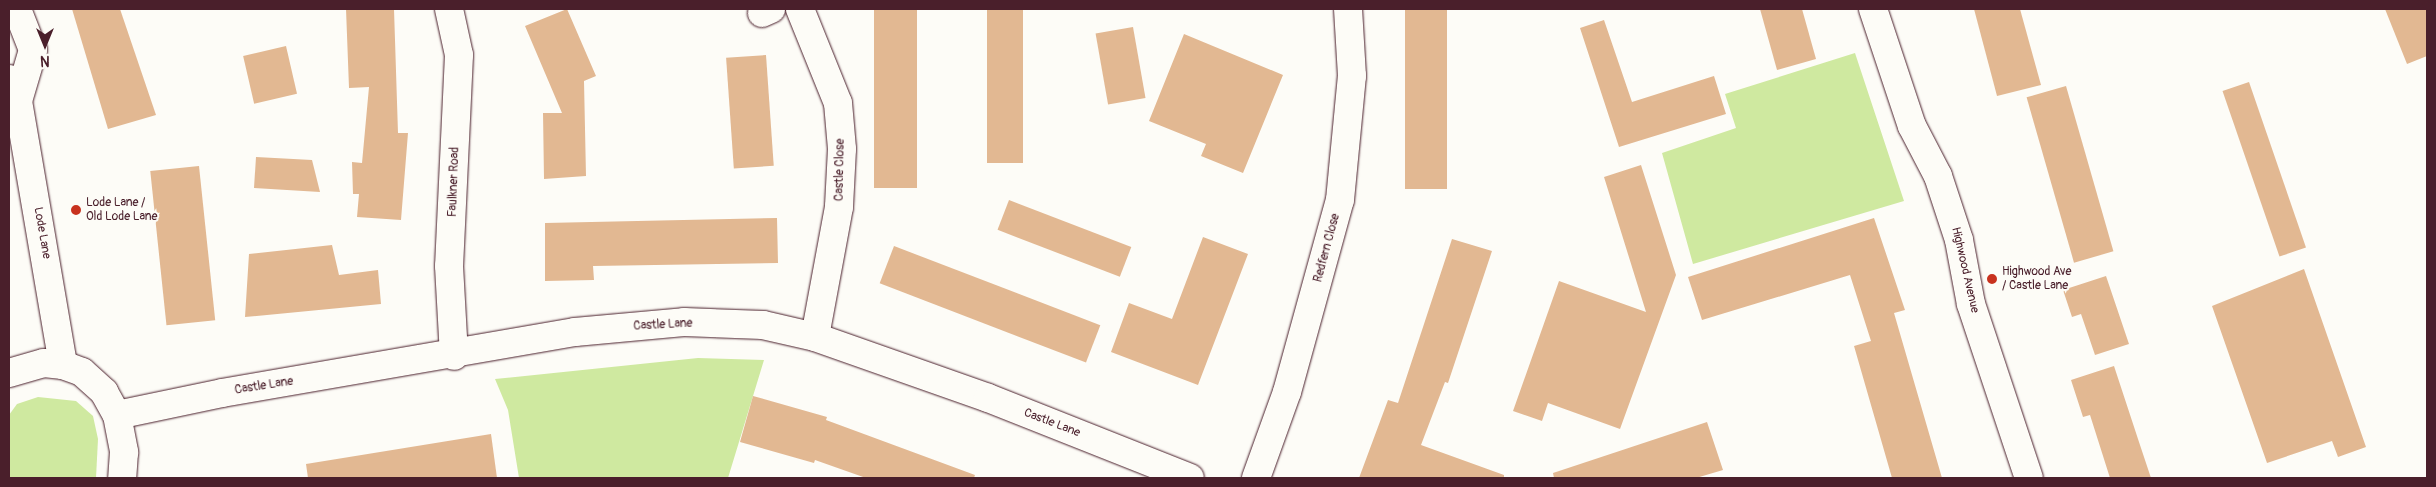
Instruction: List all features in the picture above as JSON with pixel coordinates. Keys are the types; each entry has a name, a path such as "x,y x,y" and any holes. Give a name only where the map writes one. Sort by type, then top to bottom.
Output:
{"street":[{"name":"Lode Lane","path":"17,9 33,50 13,90 63,365"},
{"name":"Faulkner Road","path":"449,9 459,55 449,266 454,356"},
{"name":"Castle Close","path":"800,9 838,103 842,149 839,208 815,337"},
{"name":"Redfern Close","path":"1256,478 1287,392 1340,200 1352,76 1348,9"},
{"name":"Highwood Avenue","path":"1873,9 1912,126 1938,176 1960,240 1971,304 2029,478"},
{"name":"Castle Lane","path":"118,415 222,393 454,356 575,332 684,322 764,325 815,337 988,398 1190,478"},
{"path":"9,373 44,363 63,365 82,372 96,385 118,415 124,452 122,478"}],"green space":[{"path":"1855,53 1904,201 1693,264 1662,153 1736,128 1725,94"},
{"path":"698,358 764,360 728,478 519,478 508,410 495,379"},
{"path":"38,397 76,401 93,416 98,439 96,478 9,478 9,415 17,404"}],"building":[{"path":"72,9 120,9 156,115 108,129"},
{"path":"346,9 394,9 398,133 408,133 401,220 357,217 359,194 353,194 352,162 362,163 369,87 349,88"},
{"path":"567,9 596,76 584,81 586,176 544,179 543,113 562,113 525,26"},
{"path":"874,9 917,9 917,188 874,188"},
{"path":"987,9 1023,9 1023,163 987,163"},
{"path":"1405,9 1447,9 1447,189 1405,189"},
{"path":"1760,9 1802,9 1816,59 1777,70"},
{"path":"1974,9 2020,9 2041,85 1997,96"},
{"path":"2385,9 2427,9 2427,56 2407,64"},
{"path":"1604,20 1632,102 1714,76 1726,114 1619,147 1580,28"},
{"path":"1133,27 1146,98 1108,105 1096,34"},
{"path":"1184,34 1283,75 1243,173 1201,156 1206,144 1149,121"},
{"path":"286,46 297,94 254,104 243,56"},
{"path":"766,55 774,166 734,169 726,58"},
{"path":"2249,82 2306,247 2279,257 2223,91"},
{"path":"2066,86 2113,251 2074,263 2027,97"},
{"path":"256,157 312,160 320,192 254,188"},
{"path":"1641,165 1676,275 1620,429 1548,403 1542,421 1513,411 1559,281 1646,312 1604,177"},
{"path":"199,166 215,320 166,325 150,171"},
{"path":"1009,200 1131,247 1120,277 998,230"},
{"path":"777,218 778,263 593,266 594,280 545,281 545,223"},
{"path":"1874,218 1905,310 1894,313 1942,478 1892,478 1854,346 1871,341 1850,275 1702,320 1688,277"},
{"path":"1203,237 1248,254 1198,385 1111,352 1129,303 1172,319"},
{"path":"1452,239 1492,251 1448,383 1445,382 1421,445 1504,475 1504,478 1359,478 1388,400 1398,403"},
{"path":"332,245 339,275 378,270 381,304 245,317 249,254"},
{"path":"894,246 1100,325 1086,363 880,283"},
{"path":"2304,269 2366,447 2338,457 2332,441 2267,463 2212,306"},
{"path":"2106,276 2129,344 2095,355 2081,314 2072,317 2063,290"},
{"path":"2114,366 2151,478 2110,478 2090,415 2083,417 2071,380"},
{"path":"753,396 827,417 826,420 975,475 974,478 866,478 815,460 814,463 740,442"},
{"path":"1707,422 1723,470 1696,478 1554,478 1553,473"},
{"path":"491,434 497,478 308,478 306,464"}],"place":[{"name":"Lode Lane / Old Lode Lane","path":"76,210"},
{"name":"Highwood Ave / Castle Lane","path":"1992,279"}]}
